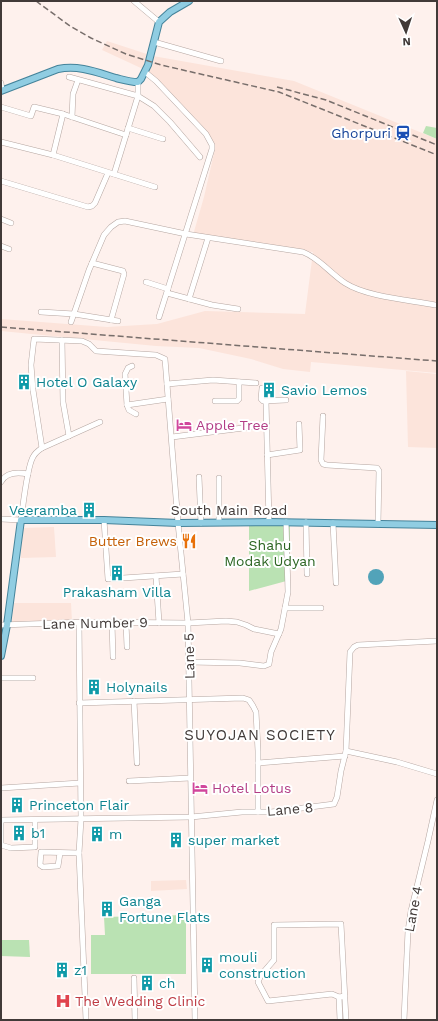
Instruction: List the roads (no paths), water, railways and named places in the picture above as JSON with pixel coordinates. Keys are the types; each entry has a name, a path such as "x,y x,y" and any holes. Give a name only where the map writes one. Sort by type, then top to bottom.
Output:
{"main road":[{"path":"1,91 66,67 85,68 130,82 138,82 145,72 159,22 170,12 189,1"},
{"path":"1,656 4,625 21,520"},
{"name":"South Main Road","path":"21,520 104,520 178,523 306,522 437,525"}],"street":[{"path":"134,1 159,22"},
{"path":"154,42 221,61"},
{"path":"145,72 156,81 206,134 212,145 212,152 159,317"},
{"path":"69,77 138,96 154,106 200,157"},
{"path":"72,117 73,94 78,80"},
{"path":"114,174 138,96 138,82"},
{"path":"1,83 1,91"},
{"path":"1,107 31,116 34,107 63,114 126,135"},
{"path":"53,155 63,114"},
{"path":"128,128 163,139"},
{"path":"1,142 53,155 155,187"},
{"path":"1,181 88,207 95,203 108,173"},
{"path":"1,219 11,223"},
{"path":"71,322 104,234 118,222 129,221 208,238 302,252 314,257 345,283 357,289 435,305"},
{"path":"189,299 208,238"},
{"path":"1,246 9,249"},
{"path":"92,263 123,271 124,274 111,320"},
{"path":"146,282 189,299 212,305 238,308"},
{"path":"41,312 74,314 118,321"},
{"path":"42,448 33,390 31,365 34,339 62,340 63,402 68,436"},
{"name":"Lane 5","path":"62,340 82,341 89,344 96,351 101,352 161,356 165,359 166,363 178,523 188,623 195,1020"},
{"path":"132,366 128,368 125,374 127,405 129,410 136,414"},
{"path":"167,384 213,380 256,383"},
{"path":"215,401 237,401 239,398 240,382"},
{"path":"262,388 261,399 266,401 286,400"},
{"path":"127,405 168,399"},
{"path":"266,401 268,522"},
{"path":"323,416 321,460 323,464 377,468 379,471 378,524"},
{"path":"1,520 21,520 32,457 42,448 100,422"},
{"path":"268,455 300,450 299,424"},
{"path":"172,437 267,425"},
{"path":"1,482 3,478 9,474 17,472 28,474"},
{"path":"199,477 201,523"},
{"path":"218,478 219,522"},
{"path":"104,520 108,579 183,574"},
{"path":"189,662 222,662 267,666 270,663 273,646 280,634 288,592 286,522"},
{"path":"306,522 307,574"},
{"path":"333,523 336,584"},
{"path":"156,576 159,623"},
{"path":"285,608 321,608"},
{"name":"Lane Number 9","path":"4,625 237,622 254,629 280,634"},
{"path":"79,623 79,853 86,1020"},
{"path":"112,623 113,657"},
{"path":"126,623 127,647"},
{"name":"Lane 8","path":"1,820 191,817 271,812 334,804 337,797 345,754 350,652 358,645 437,641"},
{"path":"1,678 33,678"},
{"path":"79,703 243,698 249,700 256,712 258,812"},
{"path":"134,701 137,763"},
{"path":"258,763 345,754 396,762 437,774"},
{"path":"129,781 190,778"},
{"path":"1,788 80,783"},
{"name":"Lane 4","path":"404,1020 408,931 411,911 437,800"},
{"path":"1,820 1,845 11,848 35,846 35,820"},
{"path":"60,853 58,866 43,867 40,865 41,852 79,853"},
{"path":"345,996 339,997 332,994 268,1001 258,982 261,975 274,960 274,925 341,924 345,996 346,1020"},
{"path":"134,978 135,1020"},
{"path":"339,997 340,1020"}],"water":[{"path":"373,569 379,569 384,574 382,583 379,585 373,585 368,580 368,574"}],"railway":[{"path":"36,1 70,26 91,38 126,54 161,65 279,92 437,155"},
{"path":"277,87 326,100 437,145"},
{"path":"1,327 437,361"}],"place":[{"name":"Ghorpuri","path":"403,133"},
{"name":"Hotel O Galaxy","path":"24,382"},
{"name":"Savio Lemos","path":"269,390"},
{"name":"Apple Tree","path":"184,425"},
{"name":"Veeramba","path":"89,510"},
{"name":"Butter Brews","path":"189,541"},
{"name":"Prakasham Villa","path":"117,573"},
{"name":"Holynails","path":"94,687"},
{"name":"Hotel Lotus","path":"200,788"},
{"name":"Princeton Flair","path":"17,805"},
{"name":"b1","path":"19,833"},
{"name":"m","path":"97,834"},
{"name":"super market","path":"176,840"},
{"name":"Ganga Fortune Flats","path":"107,909"},
{"name":"mouli construction","path":"207,965"},
{"name":"z1","path":"62,970"},
{"name":"ch","path":"147,983"},
{"name":"The Wedding Clinic","path":"63,1001"}],"district":[{"name":"SUYOJAN SOCIETY","path":"260,735"}],"park label":[{"name":"Shahu Modak Udyan","path":"270,554"}]}
